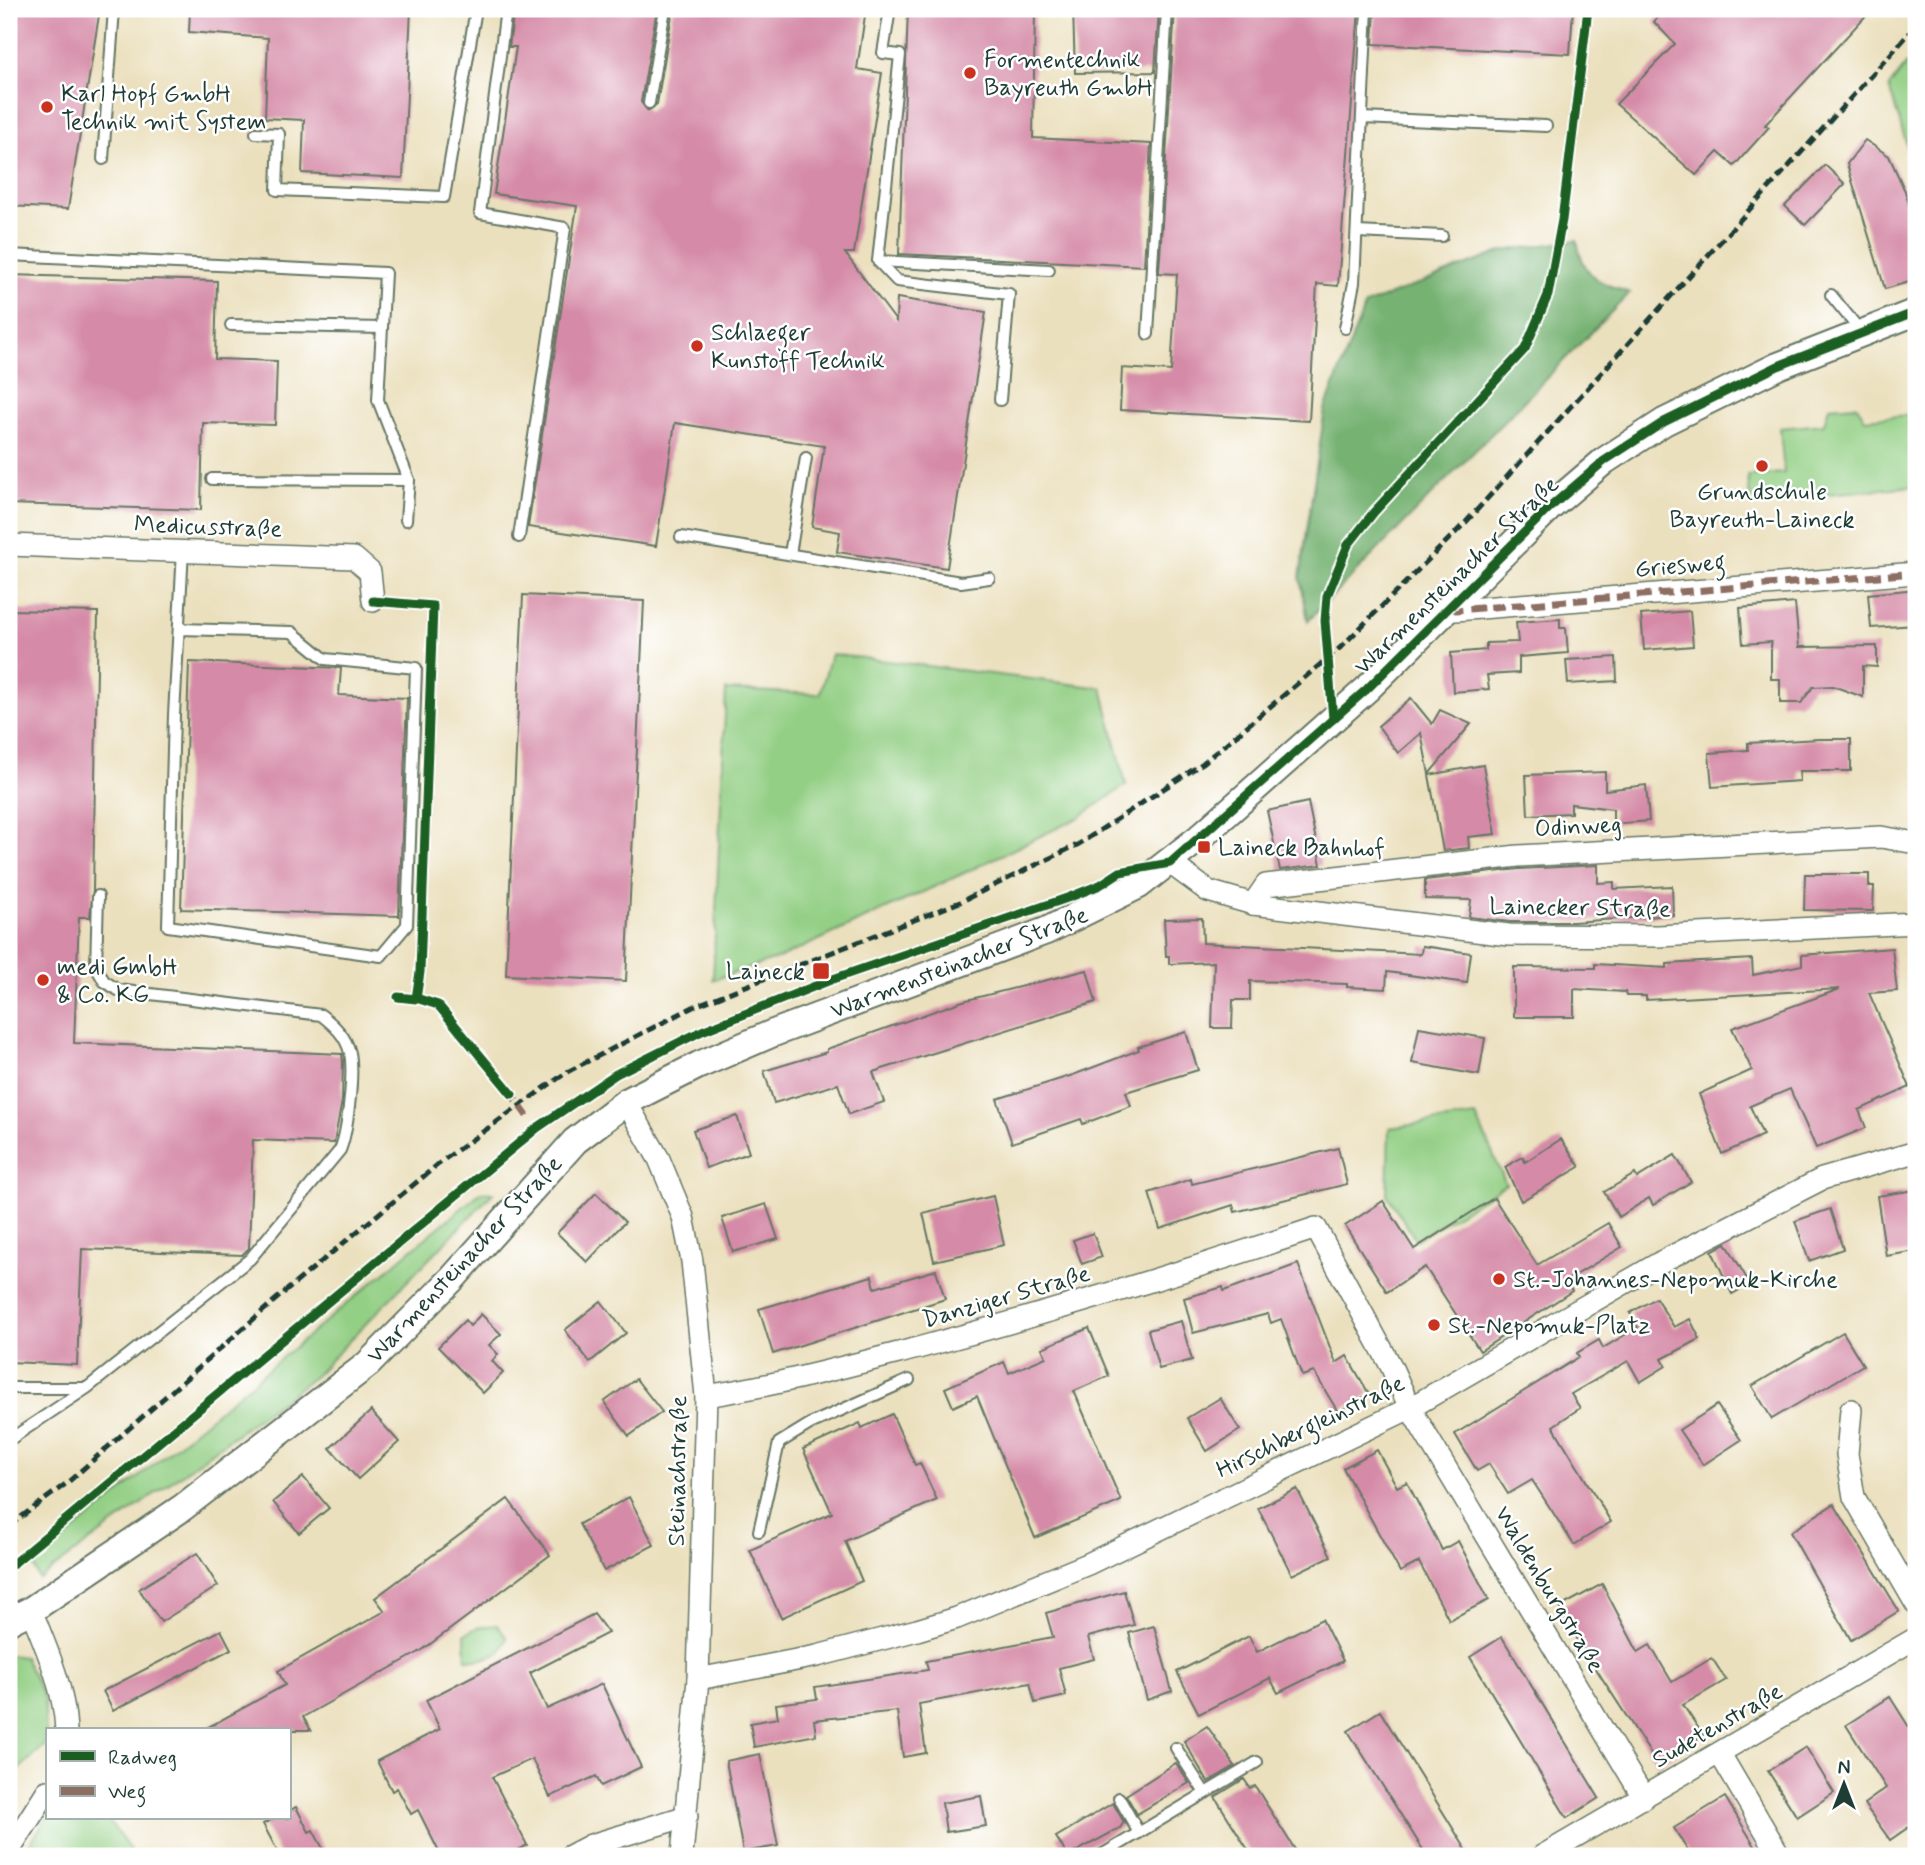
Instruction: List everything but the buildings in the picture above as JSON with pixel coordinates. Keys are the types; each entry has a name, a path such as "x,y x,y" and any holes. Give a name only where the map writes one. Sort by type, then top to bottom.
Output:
{"street":[{"name":"Warmensteinacher Straße","path":"20,1615 182,1508 368,1364 452,1279 575,1141 626,1102 771,1034 1046,931 1139,886 1170,863 1367,689 1548,509 1604,461 1664,422 1778,366 1916,312"},
{"name":"Medicusstraße","path":"9,545 354,558 370,572 373,601"},
{"name":"Griesweg","path":"1449,607 1456,610 1916,573"},
{"name":"Odinweg","path":"1253,904 1266,885 1518,856 1881,837 1916,843"},
{"name":"Lainecker Straße","path":"1170,863 1208,891 1253,904 1509,935 1556,938 1786,931 1916,923"},
{"name":"Steinachstraße","path":"626,1102 659,1158 683,1217 692,1261 706,1396 698,1679 682,1856"},
{"name":"Hirschbergleinstraße","path":"698,1679 817,1656 957,1618 1088,1564 1409,1408 1659,1263 1822,1179 1916,1152"},
{"name":"Danziger Straße","path":"706,1396 769,1387 975,1333 1180,1273 1316,1228 1391,1366 1409,1408"},
{"name":"Waldenburgstraße","path":"1409,1408 1644,1798"},
{"path":"1851,1410 1847,1454 1854,1497 1916,1604"},
{"path":"20,1615 62,1696 66,1728"},
{"name":"Sudetenstraße","path":"1542,1856 1916,1637"},
{"path":"1720,1754 1780,1856"},
{"path":"9,1851 46,1793"},
{"path":"570,1856 591,1845 687,1816"}],"lane":[{"path":"103,159 114,9"},
{"path":"256,133 279,134 277,190 444,197 476,9"},
{"path":"506,9 480,213 565,228 519,537"},
{"path":"649,103 665,9"},
{"path":"890,9 883,53 900,55 878,261 897,281 1009,293 1000,400"},
{"path":"1148,334 1167,9"},
{"path":"1345,328 1354,283 1367,9"},
{"path":"1362,118 1546,127"},
{"path":"1357,232 1442,236"},
{"path":"9,255 385,273 378,400 409,480 406,520"},
{"path":"878,261 1049,270"},
{"path":"1831,295 1862,333"},
{"path":"231,325 382,328"},
{"path":"790,554 806,458"},
{"path":"212,478 409,480"},
{"path":"681,537 961,582 989,578"},
{"path":"179,629 292,632 325,659 416,667 407,925 381,956 168,926 179,629 183,550"},
{"path":"9,1440 88,1388 250,1259 340,1150 347,1132 350,1054 339,1030 321,1015 118,990 104,981 96,967 99,895"},
{"path":"759,1531 779,1443 810,1424 909,1380"},
{"path":"9,1388 88,1388"},
{"path":"1176,1748 1205,1793"},
{"path":"1100,1856 1257,1762"},
{"path":"1119,1798 1139,1833"}],"green space":[{"path":"1916,52 1916,175 1889,87"},
{"path":"1577,240 1583,262 1593,276 1630,293 1308,621 1300,577 1325,409 1365,305 1503,251"},
{"path":"1857,405 1865,419 1908,415 1914,486 1750,501 1748,476 1784,473 1780,428 1824,424 1829,407"},
{"path":"831,654 1102,688 1126,785 1078,818 962,874 782,957 713,980 726,690 820,694"},
{"path":"1476,1116 1506,1184 1416,1240 1387,1195 1389,1128"},
{"path":"481,1192 493,1193 315,1376 39,1579 33,1565"},
{"path":"497,1625 507,1638 500,1653 479,1660 466,1659 465,1634 478,1627"},
{"path":"9,1655 24,1657 44,1697 46,1728 46,1744 16,1772 9,1772"},
{"path":"46,1819 108,1820 134,1856 22,1856"}],"railway":[{"path":"9,1526 67,1483 281,1295 442,1161 567,1072 695,1006 960,902 1079,844 1203,763 1341,647 1466,522 1916,26"}],"marked path":[{"path":"1449,607 1456,610 1916,573"},
{"path":"508,1089 527,1116"}],"cycle path":[{"path":"1333,719 1325,621 1327,596 1348,545 1374,512 1525,349 1548,295 1562,220 1588,9"},
{"path":"9,1567 537,1128 616,1074 702,1031 833,979 1070,897 1100,885 1120,872 1170,863 1367,689 1548,509 1604,461 1664,422 1778,366 1916,312"},
{"path":"373,601 433,606 420,972 416,999 398,997"},
{"path":"416,998 438,1005 512,1094"}],"place":[{"name":"Formentechnik Bayreuth GmbH","path":"970,73"},
{"name":"Karl Hopf GmbH Technik mit System","path":"47,107"},
{"name":"Schlaeger Kunstoff Technik","path":"697,346"},
{"name":"Grundschule Bayreuth-Laineck","path":"1762,466"},
{"name":"Laineck Bahnhof","path":"1204,847"},
{"name":"Laineck","path":"821,971"},
{"name":"medi GmbH & Co. KG","path":"43,980"},
{"name":"St.-Johannes-Nepomuk-Kirche","path":"1499,1279"},
{"name":"St.-Nepomuk-Platz","path":"1434,1325"}]}
